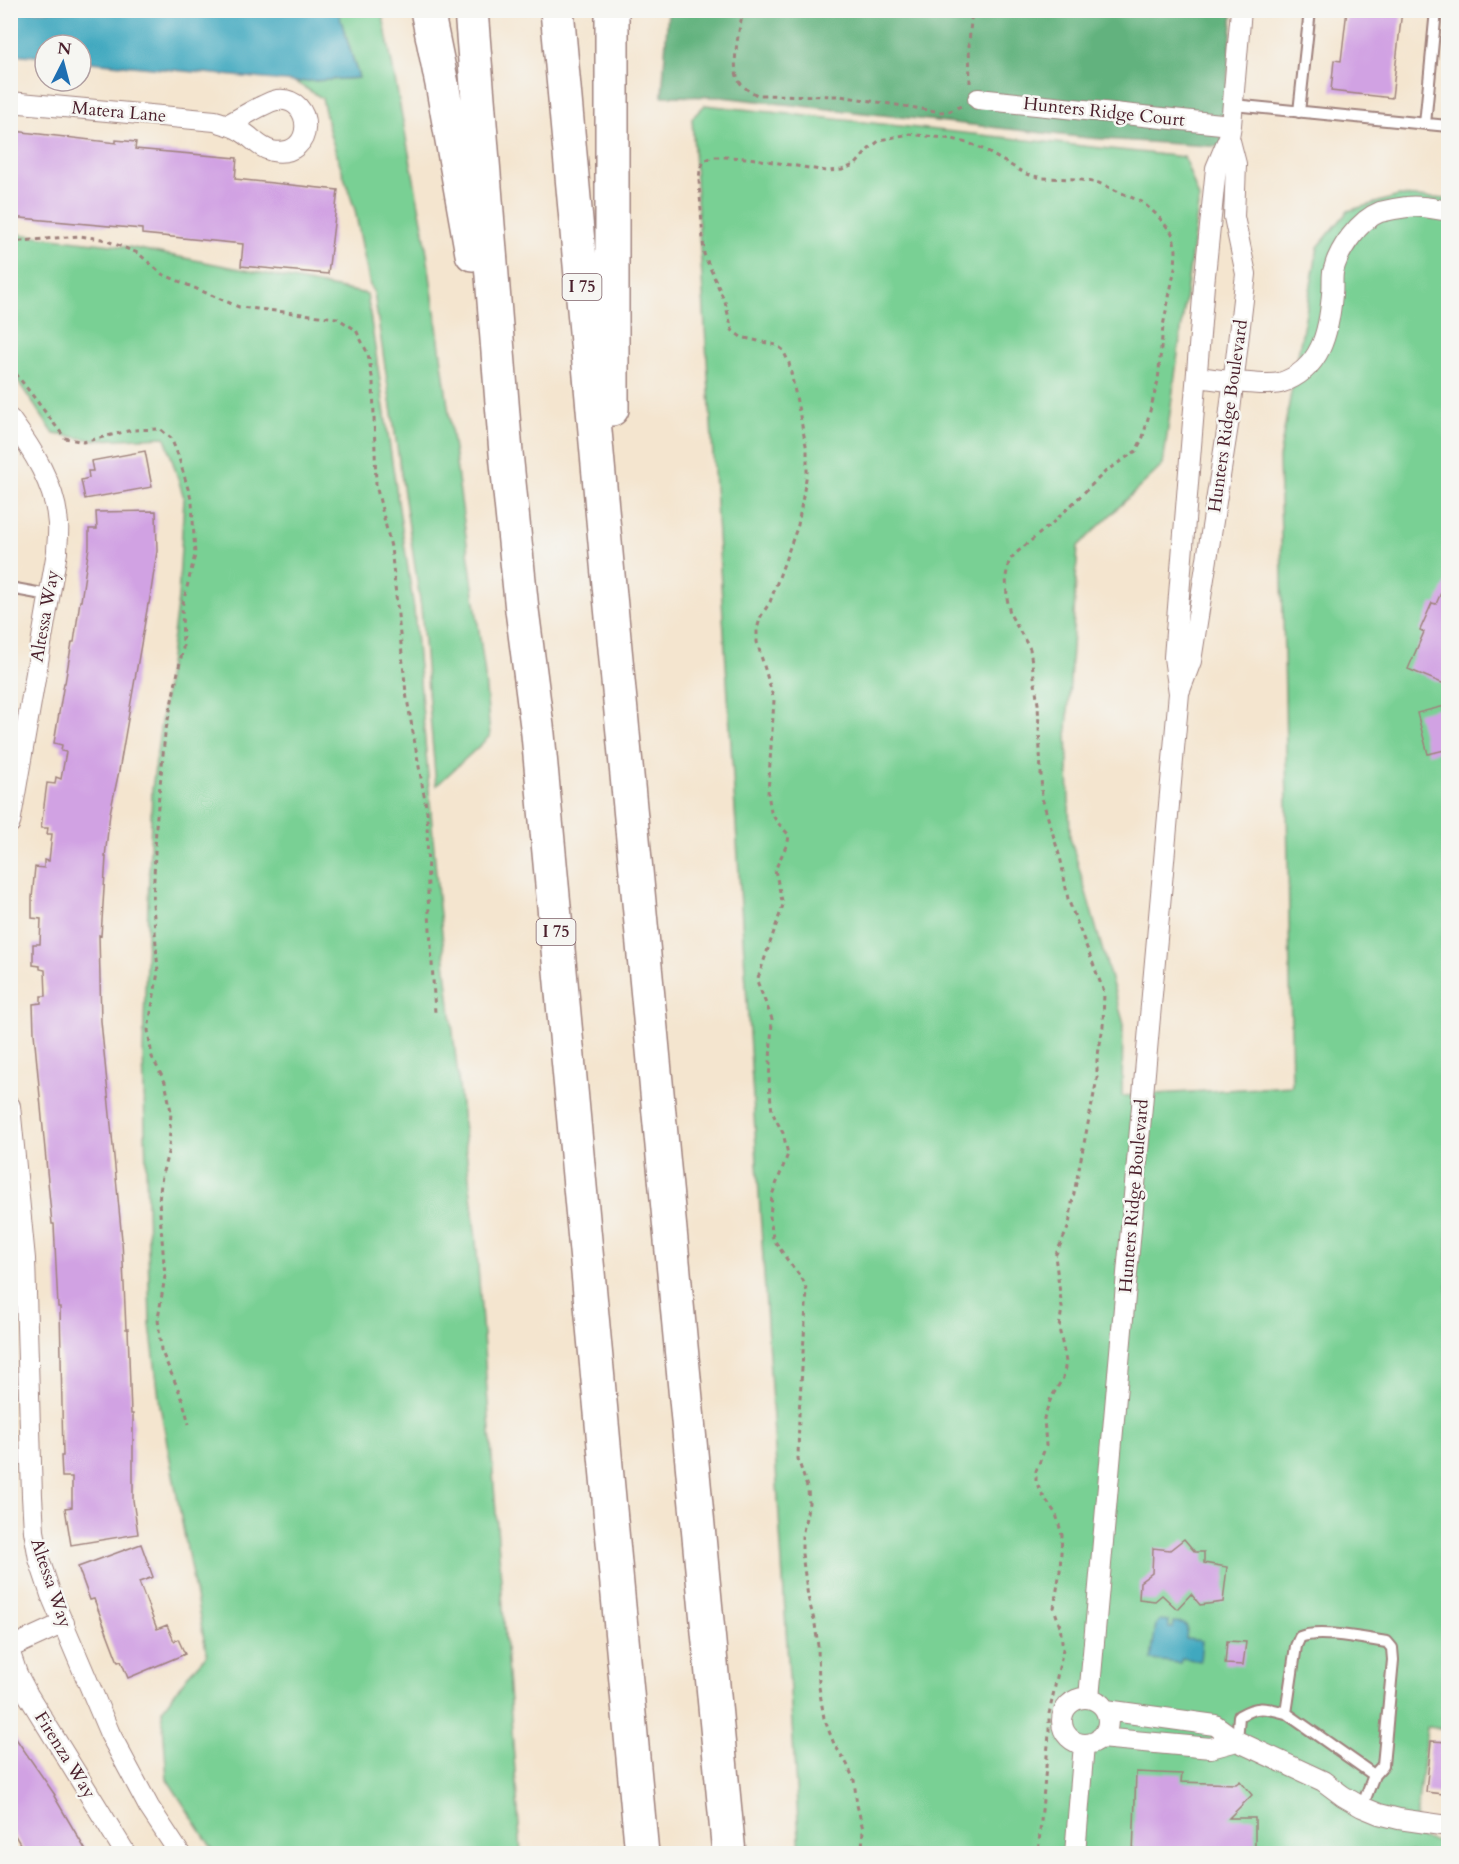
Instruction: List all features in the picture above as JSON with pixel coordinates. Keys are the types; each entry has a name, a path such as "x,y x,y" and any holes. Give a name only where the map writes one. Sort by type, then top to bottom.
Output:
{"highway":[{"path":"427,10 506,453"},
{"name":"I 75","path":"471,10 506,453 539,746 642,1854"},
{"name":"I 75","path":"557,10 729,1854"},
{"path":"607,564 612,450 612,10"}],"street":[{"name":"Hunters Ridge Boulevard","path":"1089,1698 1179,693 1174,657 1197,377 1216,168 1230,131 1241,10"},
{"name":"Hunters Ridge Court","path":"971,95 1230,131"},
{"name":"Matera Lane","path":"10,102 215,121 227,125"},
{"name":"Hunters Ridge Boulevard","path":"1179,693 1191,661 1234,380 1246,274 1234,217 1236,164 1230,131"},
{"path":"1197,377 1261,384 1278,383 1297,374 1311,363 1323,344 1329,323 1334,270 1344,246 1357,228 1379,213 1410,207 1449,211"},
{"name":"Altessa Way","path":"10,419 23,436 53,494 58,524 57,552 10,823"},
{"name":"Altessa Way","path":"10,1106 25,1260 34,1531 39,1559 51,1595 110,1734 148,1807 180,1854"},
{"path":"10,1646 64,1623"},
{"name":"Firenza Way","path":"10,1653 17,1674 28,1695 126,1854"},
{"path":"1075,1854 1092,1741 1108,1725 1108,1717 1101,1704 1089,1698 1072,1702 1063,1714 1062,1721 1067,1735 1072,1740 1092,1741 1211,1748 1237,1741"},
{"path":"1106,1710 1215,1725 1237,1741 1323,1781 1362,1807 1399,1819 1449,1826"}],"lane":[{"path":"1299,111 1310,10"},
{"path":"1425,124 1436,10"},
{"path":"1233,105 1449,126"},
{"path":"10,588 48,595"},
{"path":"1286,1713 1296,1646 1300,1637 1333,1635 1387,1642 1392,1648 1393,1660 1383,1765 1374,1775 1362,1807"},
{"path":"1237,1741 1239,1716 1250,1709 1265,1707 1286,1713 1374,1775"}],"path":[{"path":"743,10 736,64 738,79 746,89 757,95 840,96 941,112 960,107 971,95 969,43 972,10"},
{"path":"862,1854 863,1829 854,1780 834,1744 824,1718 819,1688 818,1646 802,1554 801,1536 809,1503 808,1490 798,1459 807,1292 803,1280 773,1238 770,1216 772,1195 788,1154 783,1133 772,1112 769,1084 772,1019 757,981 783,905 775,870 789,835 771,812 768,793 774,700 757,642 757,629 760,616 770,602 798,525 807,473 807,450 789,363 783,350 776,345 741,337 732,330 725,302 704,254 699,180 704,161 713,157 749,158 826,171 842,170 856,164 868,149 880,140 909,134 953,139 977,146 1026,174 1042,178 1075,179 1099,183 1120,191 1142,202 1157,215 1172,233 1176,250 1175,268 1162,326 1158,381 1146,426 1136,451 1106,471 1057,519 1015,554 1009,561 1006,576 1010,614 1030,650 1038,704 1041,798 1061,861 1068,899 1104,992 1103,1027 1097,1060 1097,1079 1072,1203 1070,1226 1055,1256 1062,1308 1059,1328 1066,1362 1063,1378 1051,1398 1044,1418 1046,1446 1035,1471 1036,1482 1056,1514 1062,1535 1060,1571 1054,1608 1060,1626 1063,1649 1049,1714 1038,1854"},
{"path":"10,242 79,236 102,239 138,253 162,274 239,307 337,318 356,330 368,354 373,382 376,485 391,547 406,693 427,812 428,896 435,1013"},
{"path":"10,366 65,438 83,442 132,430 160,429 171,438 192,502 195,555 182,607 183,648 165,734 156,826 153,904 158,972 148,1030 152,1057 165,1082 171,1111 169,1149 162,1175 159,1200 165,1276 158,1319 161,1350 182,1398 189,1425"}],"green space":[{"path":"338,11 382,11 424,232 484,667 490,736 436,786 421,607 374,293 370,286 355,210 330,134 322,98 295,82 359,78"},
{"path":"668,11 1233,11 1222,147 1088,138 721,97 662,96"},
{"path":"705,105 1184,157 1199,198 1163,465 1078,546 1067,731 1070,837 1123,1021 1122,1096 1292,1086 1279,458 1318,247 1348,211 1399,196 1448,199 1448,1729 1427,1727 1414,1837 1448,1844 1448,1853 800,1853 692,118"},
{"path":"10,233 129,247 367,294 414,609 438,897 476,1240 521,1853 215,1853 167,1779 162,1710 188,1675 207,1655 160,1406 150,1324 143,1050 152,789 178,598 184,498 165,437 95,440 54,434 11,371"}],"water":[{"path":"10,11 338,11 359,78 295,82 93,62 93,33 33,33 33,56 11,54"},
{"path":"1160,1620 1169,1621 1169,1628 1173,1628 1174,1622 1184,1623 1187,1627 1186,1639 1202,1641 1200,1661 1182,1658 1180,1663 1151,1660 1156,1624"}],"building":[{"path":"1347,10 1402,10 1392,98 1331,91 1334,60 1341,61"},
{"path":"14,131 116,143 116,140 136,142 135,149 237,158 235,179 338,190 328,274 241,266 243,244 142,234 142,229 10,217 10,156"},
{"path":"145,451 152,487 85,499 81,480 89,478 88,471 93,471 91,461"},
{"path":"156,511 157,551 110,813 101,936 99,935 101,1021 122,1240 131,1414 133,1414 133,1500 138,1534 71,1545 65,1508 72,1507 72,1477 62,1477 61,1456 63,1456 60,1307 58,1307 54,1224 52,1224 34,1033 33,1004 41,1003 41,996 46,996 45,970 33,965 33,944 40,944 41,919 32,918 32,898 35,867 44,868 44,860 49,861 52,834 47,834 48,828 41,828 47,783 55,784 56,777 61,779 66,752 61,751 62,745 54,743 81,601 89,547 89,529 97,529 96,512"},
{"path":"1449,575 1449,686 1408,669 1424,632 1420,630 1432,603 1436,604"},
{"path":"1449,705 1449,749 1428,754 1417,713"},
{"path":"1184,1539 1195,1552 1204,1552 1204,1563 1227,1567 1223,1602 1200,1605 1191,1594 1177,1609 1162,1595 1155,1601 1139,1599 1140,1582 1152,1573 1153,1548 1170,1550"},
{"path":"141,1544 153,1577 139,1582 157,1629 167,1625 174,1641 178,1639 185,1654 128,1678 121,1661 118,1662 94,1599 90,1600 78,1567"},
{"path":"1227,1641 1246,1642 1243,1665 1225,1664"},
{"path":"10,1730 55,1795 88,1854 26,1854 10,1827"},
{"path":"1431,1741 1449,1742 1449,1778 1444,1777 1443,1794 1426,1792"},
{"path":"1136,1772 1182,1774 1181,1782 1236,1784 1240,1781 1252,1795 1229,1818 1255,1818 1255,1854 1133,1854"}]}
